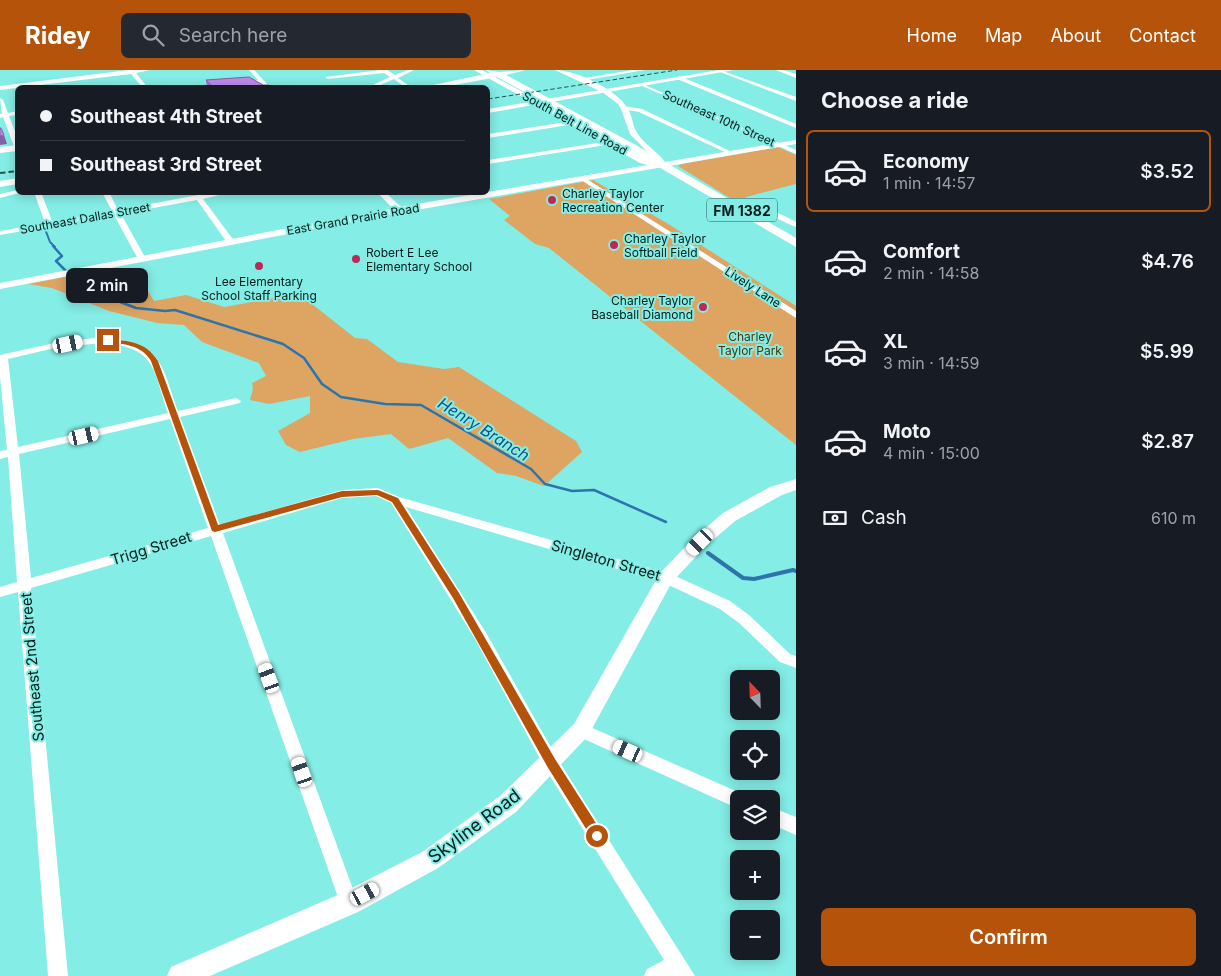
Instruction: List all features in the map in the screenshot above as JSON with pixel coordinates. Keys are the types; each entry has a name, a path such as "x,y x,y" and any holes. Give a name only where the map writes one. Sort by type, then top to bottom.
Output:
{"main road":[{"path":"436,85 490,73 522,70"},
{"path":"490,111 731,70"},
{"name":"South Belt Line Road","path":"490,73 560,107 796,243"},
{"path":"490,107 527,101 535,102"},
{"path":"0,150 15,148"},
{"path":"0,179 15,176"},
{"path":"0,184 15,182"}],"street":[{"path":"72,70 78,78"},
{"path":"23,85 148,70"},
{"path":"251,70 266,85"},
{"path":"373,85 412,70"},
{"name":"FM 1382","path":"477,70 490,73"},
{"path":"558,70 604,90 624,108 632,132 644,147 660,158 662,165"},
{"path":"584,81 643,70"},
{"path":"778,70 796,76"},
{"path":"131,71 143,85"},
{"path":"328,77 352,72 385,71 406,85"},
{"path":"352,72 366,85"},
{"path":"722,72 796,99"},
{"name":"South Belt Line Road","path":"490,73 535,102 643,161 662,165"},
{"path":"679,78 796,126"},
{"path":"234,85 261,81"},
{"name":"Southeast 10th Street","path":"642,84 796,152"},
{"path":"0,88 15,86"},
{"path":"0,100 3,115 15,143"},
{"path":"624,108 640,110 731,153"},
{"path":"490,136 573,123"},
{"name":"East Grand Prairie Road","path":"490,195 796,142"},
{"path":"490,162 610,143"},
{"name":"Lively Lane","path":"583,179 796,315"},
{"path":"0,196 15,193"},
{"path":"38,195 48,224"},
{"path":"107,195 142,259"},
{"name":"Southeast Dallas Street","path":"0,233 214,195"},
{"path":"383,195 399,210"},
{"name":"East Grand Prairie Road","path":"0,286 399,210 488,195"},
{"path":"199,198 231,242"},
{"path":"741,210 752,207 766,210 796,225"},
{"path":"1,358 84,341 108,340 137,345 149,352 174,415 349,903"},
{"name":"Southeast 2nd Street","path":"1,358 6,454 25,585 58,976"},
{"path":"6,454 236,401"},
{"name":"Skyline Road","path":"180,976 349,903 430,860 508,804 581,730 666,578 700,542 730,517 776,491 796,484"},
{"name":"Trigg Street","path":"0,592 215,529 342,494 361,492"},
{"name":"Singleton Street","path":"361,492 378,492 395,500 666,578 726,605 744,618 765,641 785,658 796,662"},
{"path":"395,500 475,627 551,762 681,970 654,976"},
{"path":"581,730 730,797"},
{"path":"780,819 796,826"}],"green space":[{"path":"778,147 796,155 796,184 746,197 744,202 739,203 678,166 682,164"},
{"name":"Charley Taylor Park","path":"593,180 670,225 796,306 796,445 549,248 535,244 504,220 510,216 489,199"},
{"path":"111,268 140,278 154,301 186,295 224,307 274,298 307,300 355,338 367,339 398,362 444,369 459,367 576,441 582,452 544,486 516,476 497,473 448,438 409,449 391,434 353,439 300,452 286,445 278,431 310,413 310,396 269,404 250,400 253,389 252,383 266,376 259,363 202,342 184,325 157,323 109,311 52,288 28,284"}],"building":[{"path":"249,77 263,85 211,85 206,80"},
{"path":"1,128 4,135 0,136"}],"waterway":[{"name":"Henry Branch","path":"45,229 50,242 55,247"},
{"name":"Henry Branch","path":"53,246 62,256 56,261 66,271"},
{"name":"Henry Branch","path":"75,276 100,284 115,300 136,308 165,311 175,310 283,344 304,358 322,384 341,397 385,404 421,405 531,469 545,484 572,491 594,490 666,522"},
{"name":"Henry Branch","path":"708,553 743,578 754,579 793,570 796,571"}],"railway":[{"path":"490,99 677,70"},
{"path":"0,173 15,171"}],"place":[{"name":"Charley Taylor Recreation Center","path":"552,200"},
{"name":"Charley Taylor Softball Field","path":"614,245"},
{"name":"Robert E Lee Elementary School","path":"356,259"},
{"name":"Lee Elementary School Staff Parking","path":"259,266"},
{"name":"Charley Taylor Baseball Diamond","path":"703,307"}],"route":[{"path":"108,340 137,345 149,352 154,361 215,529 342,494 378,492 395,500 456,595 551,762 597,836"}]}
